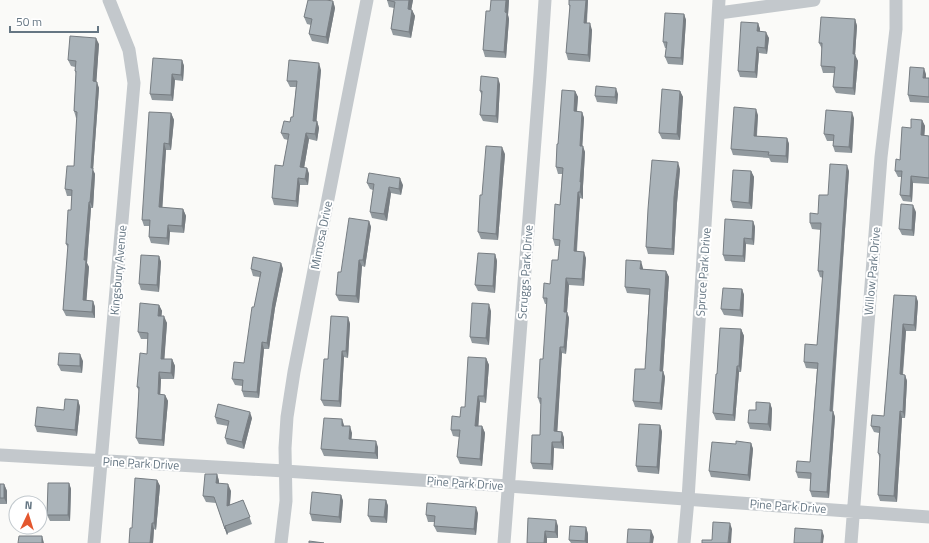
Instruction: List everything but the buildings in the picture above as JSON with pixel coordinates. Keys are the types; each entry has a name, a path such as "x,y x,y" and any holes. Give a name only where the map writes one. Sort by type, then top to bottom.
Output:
{"street":[{"name":"Kingsbury Avenue","path":"94,543 134,83 129,50 109,0"},
{"name":"Mimosa Drive","path":"281,543 286,502 284,448 294,372 367,0"},
{"name":"Scruggs Park Drive","path":"504,543 540,75 544,0"},
{"path":"719,6 814,0"},
{"name":"Willow Park Drive","path":"851,543 881,157 896,29 896,0"},
{"name":"Spruce Park Drive","path":"684,543 719,6"},
{"name":"Pine Park Drive","path":"0,455 285,471 929,517"}]}
